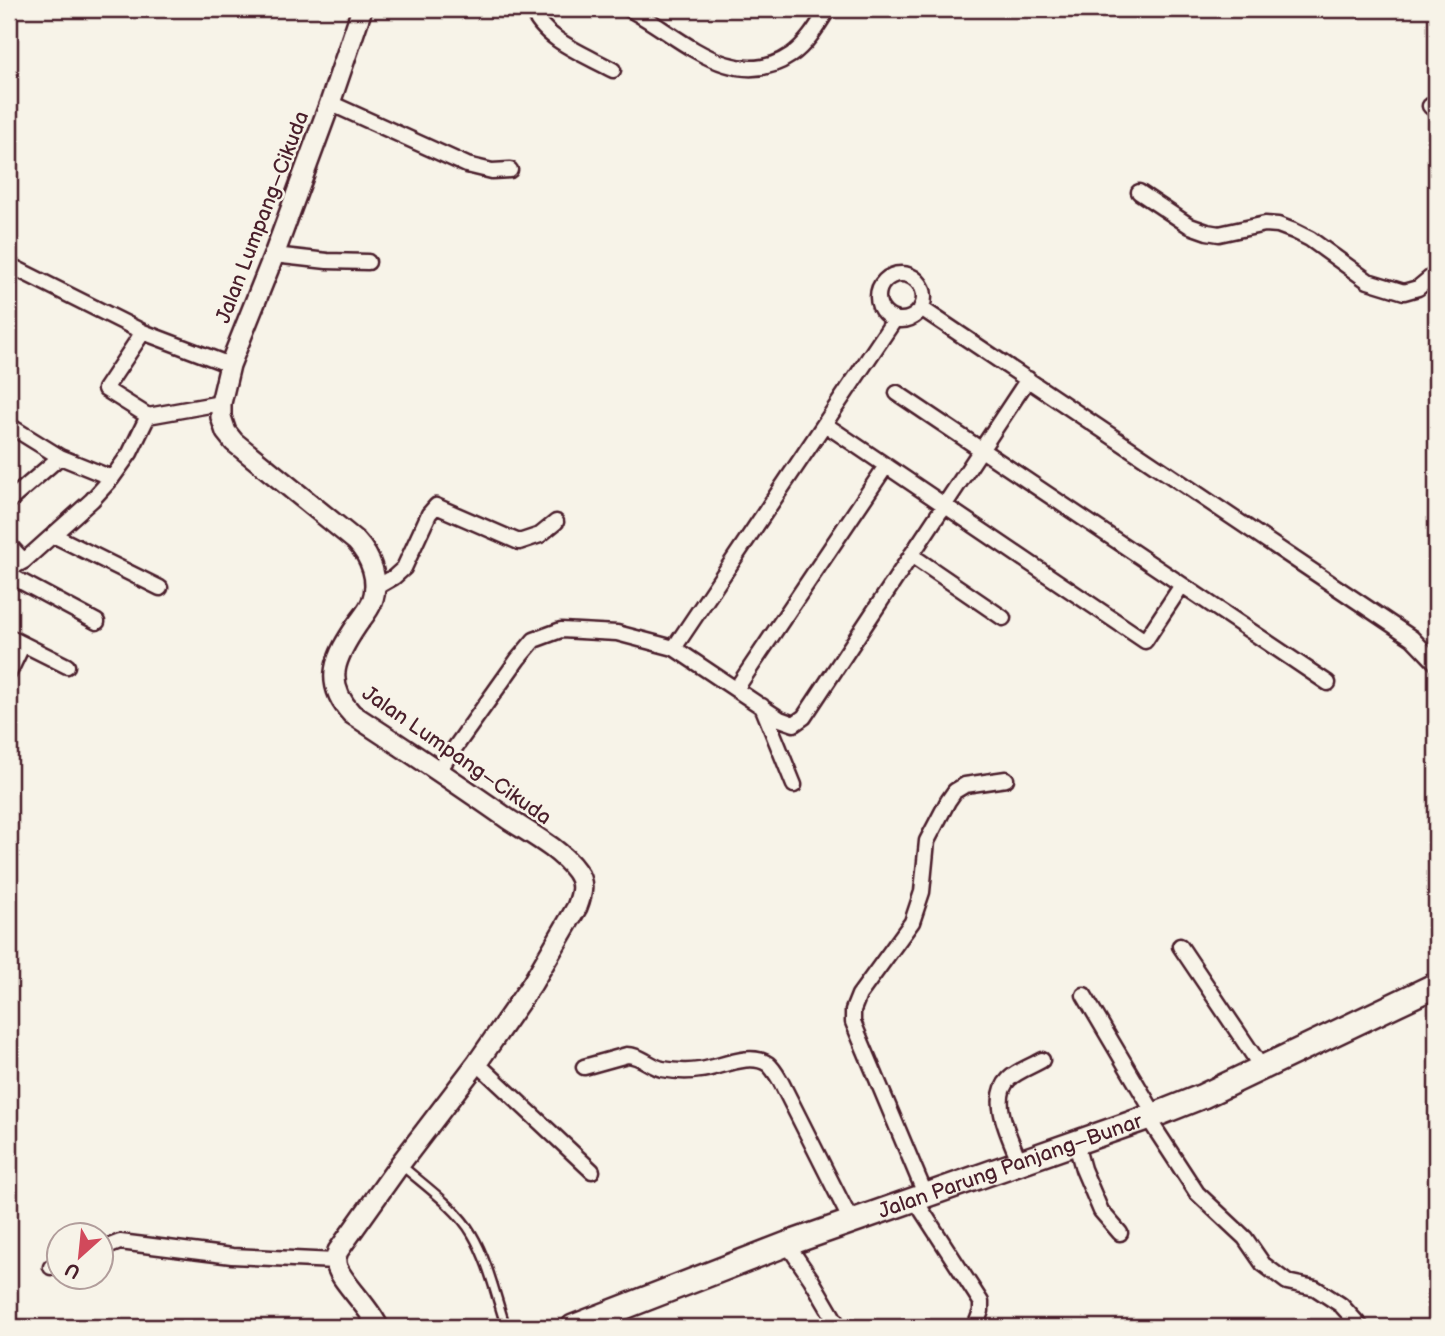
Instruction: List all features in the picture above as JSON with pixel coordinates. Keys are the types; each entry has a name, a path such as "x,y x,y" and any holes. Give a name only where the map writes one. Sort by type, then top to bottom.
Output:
{"main road":[{"name":"Jalan Parung Panjang–Bunar","path":"573,1327 786,1244 1152,1117 1203,1096 1436,985"}],"street":[{"name":"Jalan Lumpang–Cikuda","path":"335,1261 338,1251 532,984 582,894 582,882 576,871 557,852 342,704 334,684 334,669 343,646 372,604 375,589 366,552 234,442 226,432 221,416 221,403 230,365 274,255 362,9"},
{"path":"532,9 534,17 542,27 558,40 613,70"},
{"path":"629,9 709,59 732,67 752,68 776,64 793,54 810,36 828,9"},
{"path":"330,103 467,165 492,171 510,170"},
{"path":"1139,192 1190,226 1207,232 1219,234 1265,224 1294,231 1310,239 1368,281 1404,292 1418,288 1436,274"},
{"path":"274,255 368,262"},
{"path":"9,265 143,332 230,365"},
{"path":"897,274 905,274 918,281 924,294 921,308 910,318 903,320 888,316 879,304 879,288 883,281 897,274"},
{"path":"921,308 1412,638 1436,663"},
{"path":"674,648 895,319"},
{"path":"143,332 104,389 148,416 221,403"},
{"path":"439,770 534,640 561,630 617,633 674,648 780,719 794,724 804,716 1028,379"},
{"path":"897,393 1328,683"},
{"path":"9,569 24,561 92,500 112,478 130,453 148,416"},
{"path":"825,425 1145,640 1182,585"},
{"path":"9,427 60,457 112,478"},
{"path":"9,501 60,457"},
{"path":"736,689 886,466"},
{"path":"375,589 404,568 429,514 436,506 519,542 540,535 556,522"},
{"path":"53,535 160,588"},
{"path":"9,545 24,561"},
{"path":"911,555 1003,618"},
{"path":"9,575 97,622"},
{"path":"9,637 67,666"},
{"path":"9,673 23,644"},
{"path":"762,706 794,785"},
{"path":"975,1327 981,1311 981,1302 920,1198 853,1022 853,1010 859,995 912,922 922,892 927,841 955,791 965,785 1006,779"},
{"path":"1180,946 1262,1068"},
{"path":"1084,995 1197,1193 1245,1238 1263,1264 1287,1282 1315,1288 1341,1305 1361,1327"},
{"path":"583,1067 627,1055 633,1055 659,1068 672,1069 699,1070 741,1060 768,1064 781,1082 851,1222"},
{"path":"1020,1163 999,1102 1003,1086 1010,1078 1042,1060"},
{"path":"477,1063 592,1171"},
{"path":"1076,1144 1083,1169 1101,1211 1120,1233"},
{"path":"116,1244 232,1256 335,1261 338,1271 379,1327"},
{"path":"786,1244 811,1279 839,1327"}],"lane":[{"path":"400,1164 457,1215 471,1232 480,1248 506,1327"}]}
